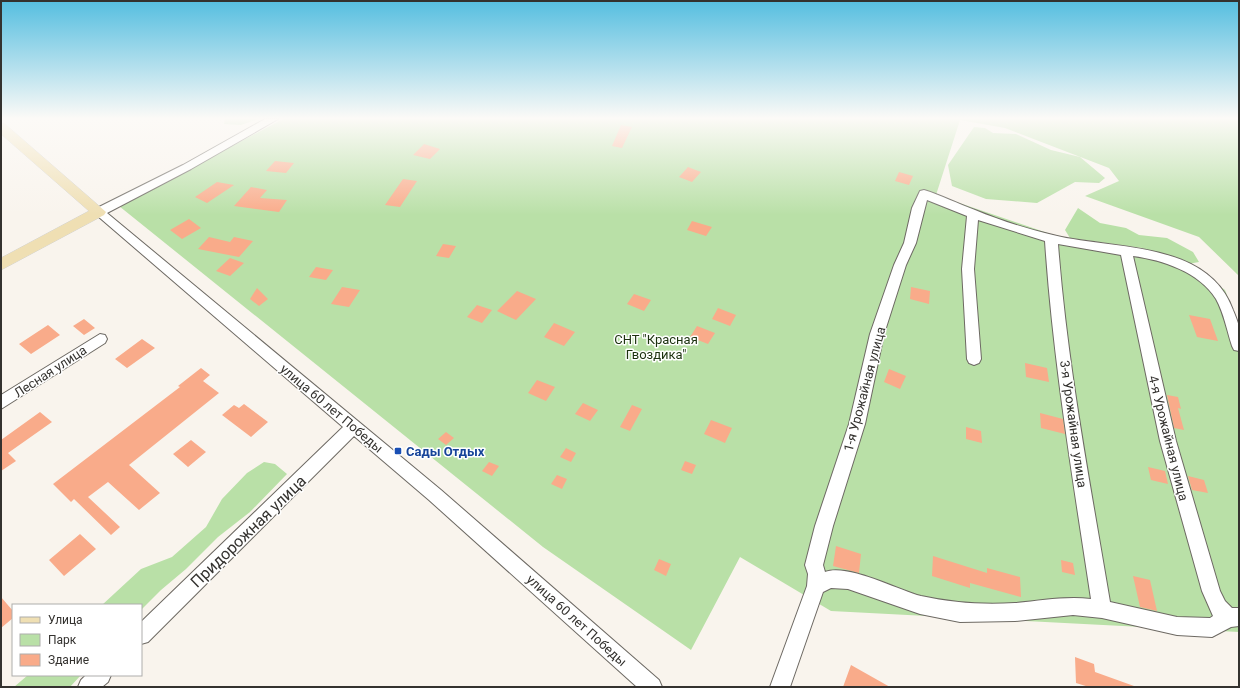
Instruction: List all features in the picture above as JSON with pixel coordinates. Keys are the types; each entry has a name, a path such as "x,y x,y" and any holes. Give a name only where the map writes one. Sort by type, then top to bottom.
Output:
{"main road":[{"path":"1,265 99,212 29,151"}],"street":[{"path":"99,212 215,151"},
{"name":"1-я Урожайная улица","path":"816,586 817,574 814,565 824,526 857,424 877,334 900,265 910,243 918,208 924,194 973,214"},
{"name":"улица 60 лет Победы","path":"99,212 435,495 652,687"},
{"path":"974,359 968,269 973,214 1050,239 1166,259 1186,267 1208,281 1222,298 1239,346"},
{"name":"3-я Урожайная улица","path":"1050,239 1056,303 1075,440 1102,609"},
{"name":"4-я Урожайная улица","path":"1126,251 1168,441 1211,591 1218,608 1234,617"},
{"name":"Лесная улица","path":"1,403 100,340"},
{"name":"Придорожная улица","path":"142,634 354,426"},
{"path":"780,687 816,586 830,579 848,580 920,605 960,613 1015,612 1073,606 1102,609 1177,626 1212,628 1234,617"},
{"path":"88,687 99,676"}],"green space":[{"name":"СНТ \"Красная Гвоздика\"","path":"222,151 950,151 936,195 1071,241 1147,252 1197,270 1225,290 1239,326 1239,632 831,611 740,557 691,650 543,547 119,206"},
{"path":"958,151 1056,151 1080,157 1105,178 1099,183 1075,182 1037,203 986,199 952,186 948,165"},
{"name":"СНТ \"Красная Гвоздика\"","path":"1065,151 1239,151 1239,276 1199,237 1085,196 1119,181 1109,168"},
{"path":"1078,208 1100,223 1126,228 1139,235 1167,238 1193,252 1199,262 1188,264 1142,248 1070,238 1065,230"},
{"path":"264,462 275,464 287,474 250,512 218,537 186,569 161,590 142,609 142,604 103,604 141,569 172,557 206,527 222,499 247,473"},
{"path":"27,676 80,676 70,687 14,687"}],"building":[{"path":"417,151 438,151 430,159 413,155"},
{"path":"275,161 294,163 286,173 266,171"},
{"path":"688,167 701,172 692,182 679,177"},
{"path":"899,172 913,176 909,185 895,181"},
{"path":"403,179 417,181 400,207 385,205"},
{"path":"217,182 234,185 207,203 195,197"},
{"path":"251,187 267,190 260,198 287,200 279,212 234,206"},
{"path":"189,219 201,228 182,239 170,230"},
{"path":"692,221 712,227 706,236 687,230"},
{"path":"209,237 230,242 234,237 253,241 239,257 198,249"},
{"path":"443,244 456,246 449,258 436,256"},
{"path":"230,258 244,263 230,276 216,271"},
{"path":"316,267 333,270 326,280 309,277"},
{"path":"342,287 360,290 349,307 331,304"},
{"path":"911,287 930,291 929,304 910,299"},
{"path":"257,288 268,299 259,306 250,299"},
{"path":"517,291 536,299 516,320 497,311"},
{"path":"634,294 651,300 644,311 627,304"},
{"path":"477,305 492,310 482,323 467,317"},
{"path":"718,308 736,315 730,326 712,319"},
{"path":"1189,315 1210,319 1218,341 1197,337"},
{"path":"84,319 95,328 84,335 73,326"},
{"path":"554,323 575,332 564,346 544,337"},
{"path":"48,325 60,335 31,354 19,344"},
{"path":"697,326 715,333 708,344 690,337"},
{"path":"142,339 155,348 127,368 115,359"},
{"path":"1025,363 1047,368 1049,382 1026,377"},
{"path":"201,368 210,375 203,381 219,393 129,465 160,493 139,510 108,482 88,497 120,527 111,535 74,499 71,502 53,484 180,387 178,386"},
{"path":"889,369 906,376 900,389 884,382"},
{"path":"537,380 555,387 546,401 528,393"},
{"path":"1167,395 1178,397 1181,409 1178,408 1184,430 1174,428"},
{"path":"583,403 598,410 590,421 575,414"},
{"path":"244,404 268,422 251,437 222,415 234,405 239,408"},
{"path":"632,405 642,409 630,431 620,427"},
{"path":"40,412 52,422 8,453 16,461 1,471 1,440"},
{"path":"1040,413 1063,419 1065,434 1041,428"},
{"path":"711,420 732,428 725,443 704,434"},
{"path":"966,427 981,431 982,443 966,439"},
{"path":"446,432 454,438 446,445 438,439"},
{"path":"191,440 206,452 188,467 173,454"},
{"path":"566,448 576,453 571,462 560,457"},
{"path":"685,461 696,465 692,474 681,470"},
{"path":"489,462 499,466 492,476 482,471"},
{"path":"1148,467 1165,471 1168,484 1151,480"},
{"path":"557,475 567,479 562,489 551,484"},
{"path":"1188,476 1204,480 1208,493 1192,490"},
{"path":"80,534 96,549 64,576 49,560"},
{"path":"836,546 861,554 859,573 833,566"},
{"path":"933,556 987,573 987,568 1020,577 1021,597 970,583 970,588 932,576"},
{"path":"659,559 671,564 666,576 654,570"},
{"path":"1061,560 1073,563 1075,575 1062,572"},
{"path":"1133,576 1150,580 1157,611 1140,607"},
{"path":"1,597 12,610 12,619 1,628"},
{"path":"1075,657 1094,664 1095,672 1134,686 1089,687 1076,683"},
{"path":"851,665 890,687 843,687"}],"place":[{"name":"Сады Отдых","path":"398,451"}]}
